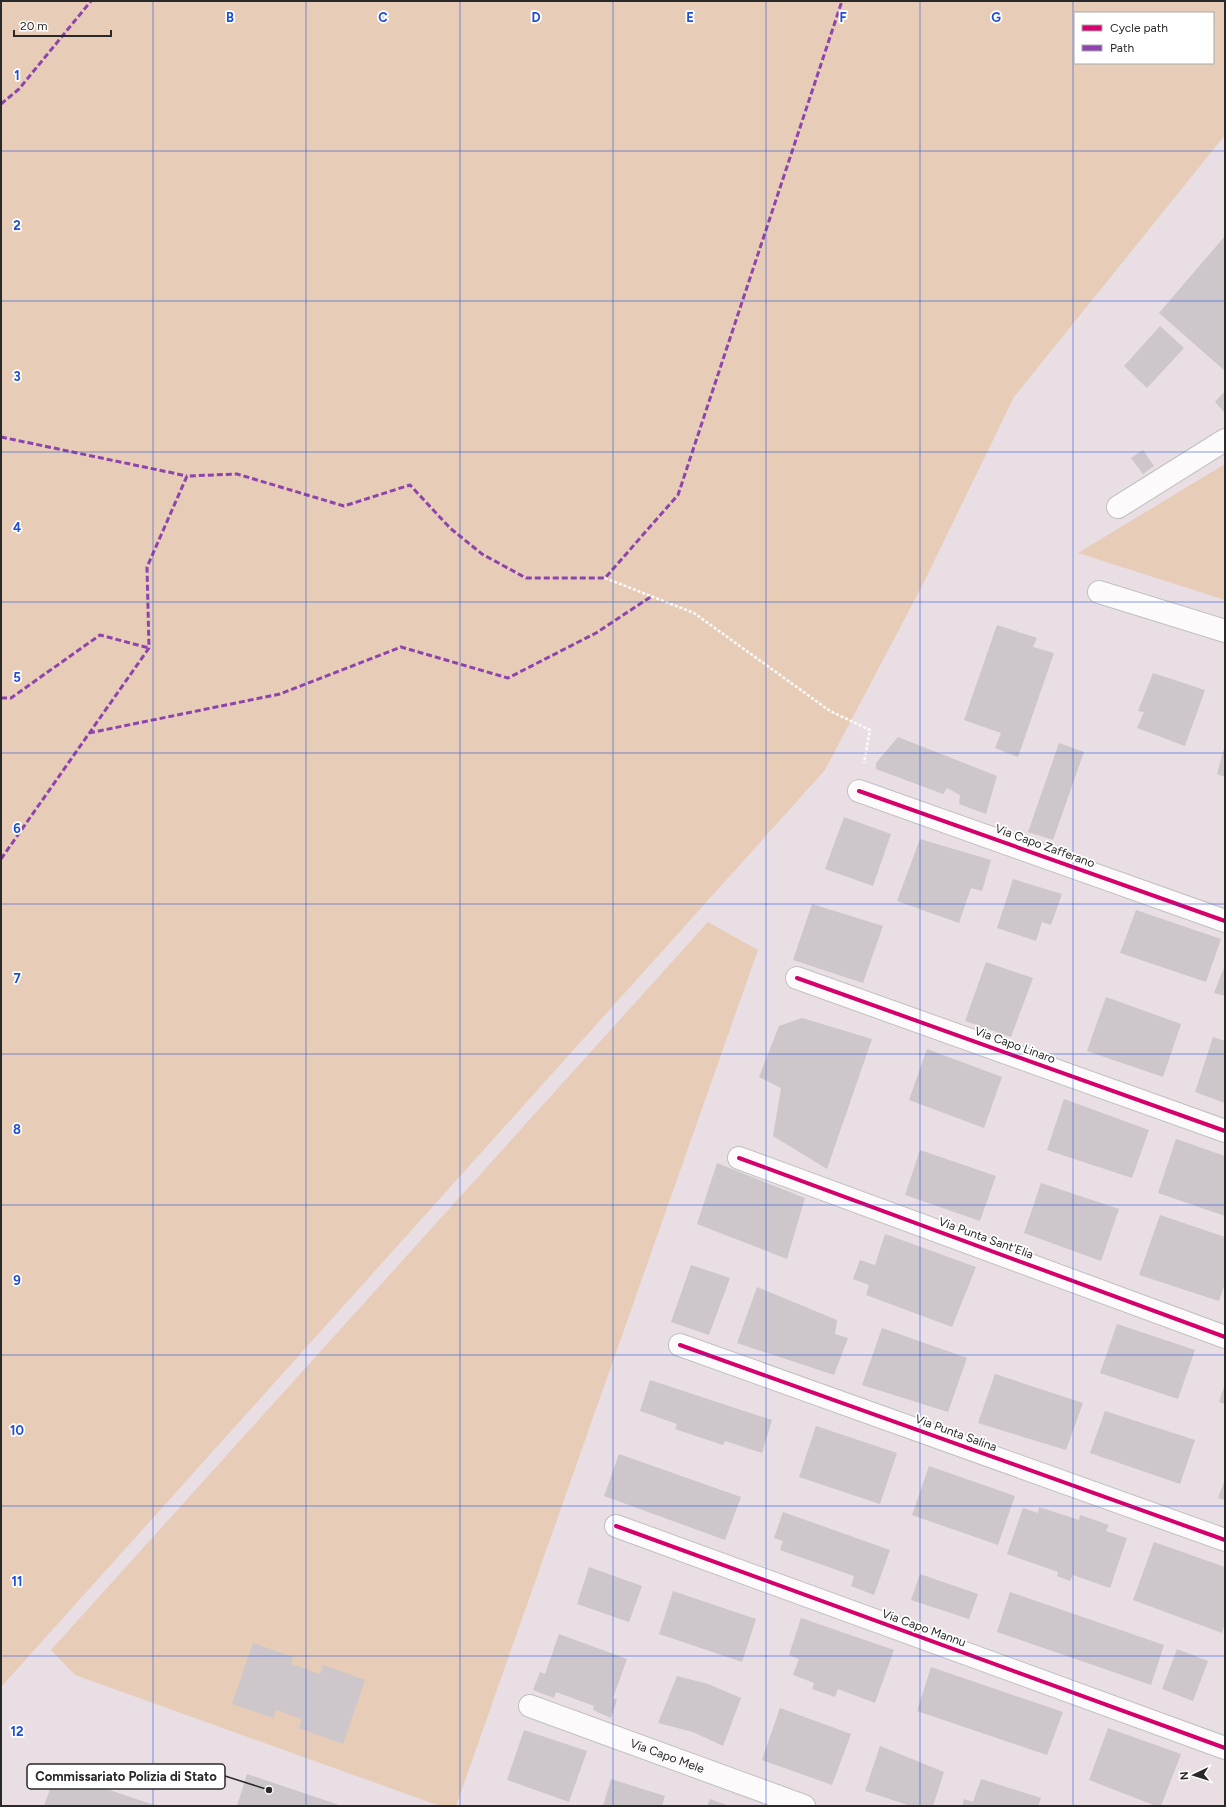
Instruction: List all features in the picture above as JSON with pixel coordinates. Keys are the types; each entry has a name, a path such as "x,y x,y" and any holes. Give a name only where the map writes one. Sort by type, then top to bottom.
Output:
{"street":[{"path":"1118,507 1225,440"},
{"path":"1099,592 1225,631"},
{"name":"Via Capo Zafferano","path":"859,791 1225,921"},
{"name":"Via Capo Linaro","path":"797,978 1225,1131"},
{"name":"Via Punta Sant'Elia","path":"739,1158 1225,1337"},
{"name":"Via Punta Salina","path":"680,1345 1225,1540"},
{"name":"Via Capo Mannu","path":"616,1526 1225,1748"},
{"name":"Via Capo Mele","path":"530,1706 804,1806"}],"path":[{"path":"605,578 694,613 830,711 870,730 859,791"}],"shaded area":[{"path":"1,1 1225,1 1225,135 1014,397 923,584 825,770 1,1687"},
{"path":"1225,464 1225,600 1078,553"},
{"path":"708,922 758,950 456,1806 440,1806 75,1675 51,1650"}],"building":[{"path":"1225,236 1225,371 1159,313"},
{"path":"1160,326 1184,348 1147,388 1124,366"},
{"path":"1225,391 1225,413 1215,402"},
{"path":"1143,450 1154,466 1143,474 1131,458"},
{"path":"997,625 1037,638 1033,647 1054,653 1018,757 995,748 1001,733 964,720"},
{"path":"1153,673 1205,690 1185,746 1137,728 1144,712 1138,711"},
{"path":"898,737 997,776 986,814 959,804 960,795 947,788 943,794 876,769 876,763"},
{"path":"1059,743 1084,752 1053,840 1028,832"},
{"path":"1225,748 1225,777 1217,774"},
{"path":"844,817 891,834 873,886 825,869"},
{"path":"920,839 991,860 982,891 971,888 959,923 897,901"},
{"path":"1013,879 1062,894 1051,925 1042,922 1036,941 997,928"},
{"path":"812,904 883,926 863,983 793,960"},
{"path":"1136,910 1221,939 1206,982 1120,953"},
{"path":"986,962 1033,978 1011,1037 965,1021"},
{"path":"1225,965 1225,996 1214,993"},
{"path":"1106,997 1181,1024 1163,1077 1087,1051"},
{"path":"802,1018 872,1039 827,1169 773,1136 781,1088 759,1077 779,1026"},
{"path":"1213,1037 1225,1041 1225,1103 1195,1092"},
{"path":"927,1049 1002,1077 984,1128 909,1100"},
{"path":"1064,1099 1149,1130 1132,1178 1047,1150"},
{"path":"1176,1139 1225,1156 1225,1216 1158,1193"},
{"path":"920,1150 996,1176 980,1221 905,1195"},
{"path":"717,1163 805,1198 787,1259 697,1224"},
{"path":"1041,1183 1119,1209 1101,1261 1024,1233"},
{"path":"1160,1215 1225,1237 1225,1283 1219,1301 1139,1275"},
{"path":"885,1234 976,1267 952,1327 866,1295 869,1285 853,1279 860,1260 875,1265"},
{"path":"691,1265 730,1278 709,1335 671,1322"},
{"path":"757,1287 837,1320 835,1334 848,1338 834,1375 737,1343"},
{"path":"1117,1324 1195,1350 1178,1399 1100,1373"},
{"path":"882,1328 967,1358 948,1412 862,1385"},
{"path":"995,1374 1083,1403 1066,1450 978,1423"},
{"path":"650,1380 772,1420 762,1453 725,1441 723,1445 675,1429 677,1424 640,1411"},
{"path":"1225,1384 1225,1404 1219,1402"},
{"path":"1105,1411 1195,1440 1180,1484 1090,1453"},
{"path":"816,1426 897,1453 880,1504 799,1477"},
{"path":"619,1454 741,1497 725,1540 604,1496"},
{"path":"929,1466 1015,1496 998,1545 912,1515"},
{"path":"1225,1479 1225,1500 1218,1498"},
{"path":"1039,1507 1079,1520 1080,1515 1109,1525 1106,1531 1127,1538 1110,1588 1073,1575 1070,1581 1057,1576 1058,1572 1007,1554 1023,1508 1038,1513"},
{"path":"783,1512 890,1550 874,1595 851,1586 854,1576 780,1550 783,1541 774,1538"},
{"path":"1154,1542 1225,1567 1225,1623 1222,1633 1133,1600"},
{"path":"589,1567 642,1586 629,1622 577,1604"},
{"path":"920,1574 978,1594 969,1619 911,1600"},
{"path":"673,1591 756,1619 742,1662 659,1634"},
{"path":"1010,1592 1164,1645 1151,1685 997,1632"},
{"path":"801,1618 894,1650 875,1703 838,1689 835,1697 812,1689 814,1683 793,1675 799,1659 789,1655"},
{"path":"559,1634 627,1659 613,1698 617,1700 611,1718 593,1710 594,1706 556,1692 554,1698 533,1690 540,1672 545,1674"},
{"path":"253,1643 293,1657 291,1664 320,1674 323,1665 365,1680 343,1744 299,1728 302,1719 276,1710 273,1718 232,1704"},
{"path":"1177,1649 1208,1661 1193,1701 1162,1689"},
{"path":"931,1667 1063,1712 1047,1755 917,1711"},
{"path":"677,1676 708,1684 741,1698 723,1746 693,1732 658,1723"},
{"path":"780,1708 851,1734 832,1785 762,1760"},
{"path":"1108,1728 1181,1754 1161,1806 1156,1806 1089,1780"},
{"path":"524,1730 587,1751 569,1802 507,1780"},
{"path":"880,1746 944,1772 933,1806 911,1806 865,1791"},
{"path":"56,1772 157,1806 44,1806"},
{"path":"247,1774 342,1806 237,1806"},
{"path":"611,1779 665,1796 662,1806 603,1806"},
{"path":"981,1779 1041,1798 1038,1806 962,1806 964,1799 973,1802"},
{"path":"710,1799 729,1806 707,1806"}],"marked path":[{"path":"1,104 19,89 91,1"},
{"path":"1,859 149,648 147,567 187,476 237,474 344,506 410,485 450,528 482,554 526,578 605,578 678,495 842,1"},
{"path":"1,437 187,476"},
{"path":"89,733 280,694 401,647 508,678 596,633 652,596"},
{"path":"1,698 11,698 100,635 149,648"}],"cycle path":[{"path":"859,791 1225,921"},
{"path":"797,978 1225,1131"},
{"path":"739,1158 1225,1337"},
{"path":"680,1345 1225,1540"},
{"path":"616,1526 1225,1748"}],"place":[{"name":"Commissariato Polizia di Stato","path":"269,1790"}]}
